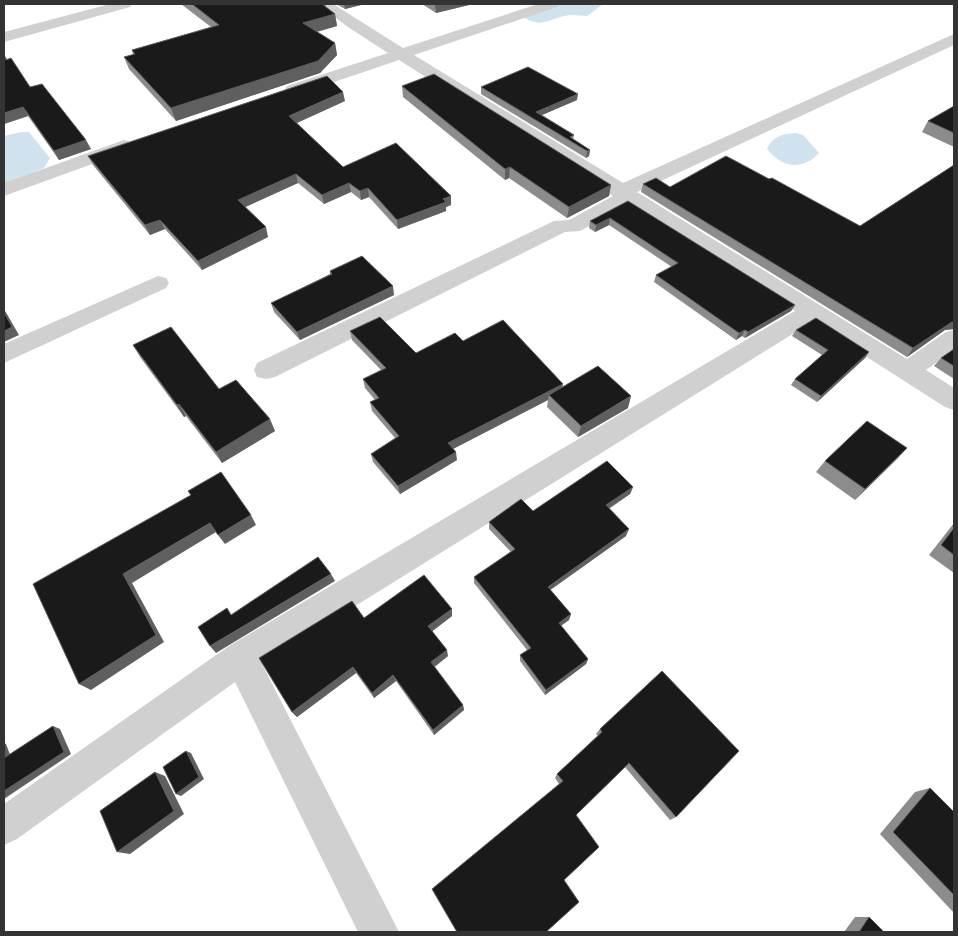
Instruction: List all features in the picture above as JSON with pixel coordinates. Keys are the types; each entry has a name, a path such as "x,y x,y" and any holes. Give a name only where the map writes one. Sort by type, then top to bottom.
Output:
{"street":[{"path":"4,37 124,4"},
{"path":"324,4 954,400"},
{"path":"279,94 552,4"},
{"path":"266,370 560,226 573,226 625,193 954,39"},
{"path":"4,190 138,141"},
{"path":"4,354 158,283"},
{"path":"4,826 241,658 813,311"},
{"path":"908,371 954,338"},
{"path":"241,658 379,932"}],"water":[{"path":"559,4 603,4 587,16 564,16 541,23 522,16"},
{"path":"29,132 50,158 44,168 4,185 4,136"},
{"path":"796,133 803,135 819,153 806,163 793,165 786,163 779,160 767,149 775,138"}],"building":[{"path":"192,4 322,4 335,14 303,23 335,43 318,61 171,108 124,57 135,54 132,50 219,25"},
{"path":"4,55 6,60 11,58 30,87 42,84 86,140 54,151 23,107 4,113"},
{"path":"528,67 578,94 536,112 574,135 570,137 590,150 587,151 481,87"},
{"path":"434,74 611,185 569,207 510,167 505,169 402,86"},
{"path":"327,76 343,92 289,116 343,167 396,143 451,196 443,199 446,202 397,220 368,188 360,191 349,183 322,195 296,174 238,200 266,227 198,261 160,220 145,225 88,156"},
{"path":"954,106 954,133 928,121"},
{"path":"726,156 769,179 772,178 860,226 954,165 954,322 913,348 643,184 656,178 670,187"},
{"path":"628,201 795,305 748,332 745,330 739,333 656,275 678,263 610,218 596,225 590,221"},
{"path":"362,256 393,286 297,332 271,303 332,274 330,271"},
{"path":"4,312 12,327 4,331"},
{"path":"380,317 416,353 455,333 463,341 503,320 563,384 448,443 456,452 398,486 371,454 399,436 370,402 379,398 363,379 386,368 350,331"},
{"path":"816,318 869,352 821,396 795,379 828,350 796,330"},
{"path":"171,327 219,389 236,380 270,419 216,452 179,404 177,405 133,345"},
{"path":"954,349 954,366 941,358"},
{"path":"598,366 631,396 581,426 549,395"},
{"path":"867,421 907,448 865,489 825,461"},
{"path":"607,461 633,487 606,505 629,529 548,587 571,614 559,623 588,659 546,690 520,655 531,648 474,577 515,549 489,522 521,499 533,511"},
{"path":"221,472 251,515 218,535 210,523 123,574 156,635 79,684 33,584 191,495 188,491"},
{"path":"954,528 954,555 941,545"},
{"path":"318,557 331,574 210,646 198,627 227,608 231,615"},
{"path":"424,575 452,609 428,626 447,650 431,662 463,705 433,730 393,675 372,693 353,667 292,712 259,658 352,601 364,618"},
{"path":"662,671 739,751 676,817 629,763 576,815 599,847 564,880 579,902 546,932 457,932 432,889 563,781 557,774 602,732 600,729"},
{"path":"53,726 64,752 4,791 4,758"},
{"path":"186,751 199,777 176,794 163,767"},
{"path":"155,772 174,811 117,852 100,811"},
{"path":"930,788 954,812 954,895 893,832"},
{"path":"869,917 884,932 859,932"}]}
